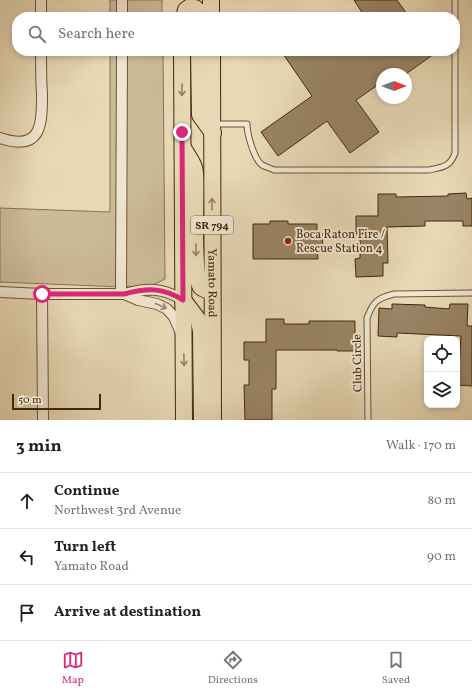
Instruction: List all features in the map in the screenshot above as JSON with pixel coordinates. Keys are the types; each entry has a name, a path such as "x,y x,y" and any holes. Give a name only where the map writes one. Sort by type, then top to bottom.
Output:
{"main road":[{"path":"182,0 183,12"},
{"path":"211,0 211,12"},
{"path":"185,12 190,7 195,8 198,12"},
{"name":"SR 794","path":"182,56 184,420"},
{"path":"199,56 200,115 212,128"},
{"name":"Yamato Road","path":"212,56 213,420"},
{"path":"182,144 196,171 196,257 198,279 201,287 212,291"},
{"path":"183,300 199,321 201,331 202,420"}],"street":[{"path":"41,0 41,12"},
{"path":"122,0 122,12"},
{"path":"0,138 14,141 25,141 33,137 40,127 42,115 41,56"},
{"path":"122,56 123,294"},
{"path":"0,292 42,294 123,294 157,289 171,292 183,300"},
{"path":"42,294 43,420"},
{"path":"123,294 138,300 157,304 167,309 174,317 184,340"}],"lane":[{"path":"455,0 455,12"},
{"path":"212,128 247,124 247,132 251,145 261,164 274,170 429,170 442,167 449,164 453,160 455,153 455,56"},
{"name":"Club Circle","path":"368,420 367,318 371,306 381,297 394,294 472,294"}],"shaded area":[{"path":"110,0 162,0 162,12 110,12"},
{"path":"110,56 163,56 165,279 151,286 121,287 0,282 0,208 110,212"}],"building":[{"path":"354,0 397,0 405,12 362,12"},
{"path":"284,56 431,56 412,70 412,68 376,68 376,86 356,100 379,132 350,153 327,121 278,156 261,132 312,96"},
{"path":"466,193 467,199 472,198 472,226 463,226 463,221 425,221 425,226 387,227 388,263 383,263 383,276 356,277 355,259 360,258 360,234 356,234 356,216 378,216 378,194 396,194 396,197 448,196 448,194"},
{"name":"Boca Raton Fire / Rescue Station 4","path":"270,221 288,221 288,224 317,224 317,233 322,233 323,248 317,248 318,259 253,259 253,224 270,224"},
{"path":"392,304 425,305 425,307 449,309 450,304 468,304 467,326 472,326 472,386 460,385 461,336 397,333 397,337 378,336 379,308 392,309"},
{"path":"266,319 284,319 284,324 309,324 309,321 355,321 355,351 276,350 276,389 272,389 272,420 245,420 244,385 249,385 249,360 244,360 244,342 266,342"}],"place":[{"name":"Boca Raton Fire / Rescue Station 4","path":"288,241"}],"route":[{"path":"42,294 124,294 157,289 171,292 183,300 182,132"}]}
